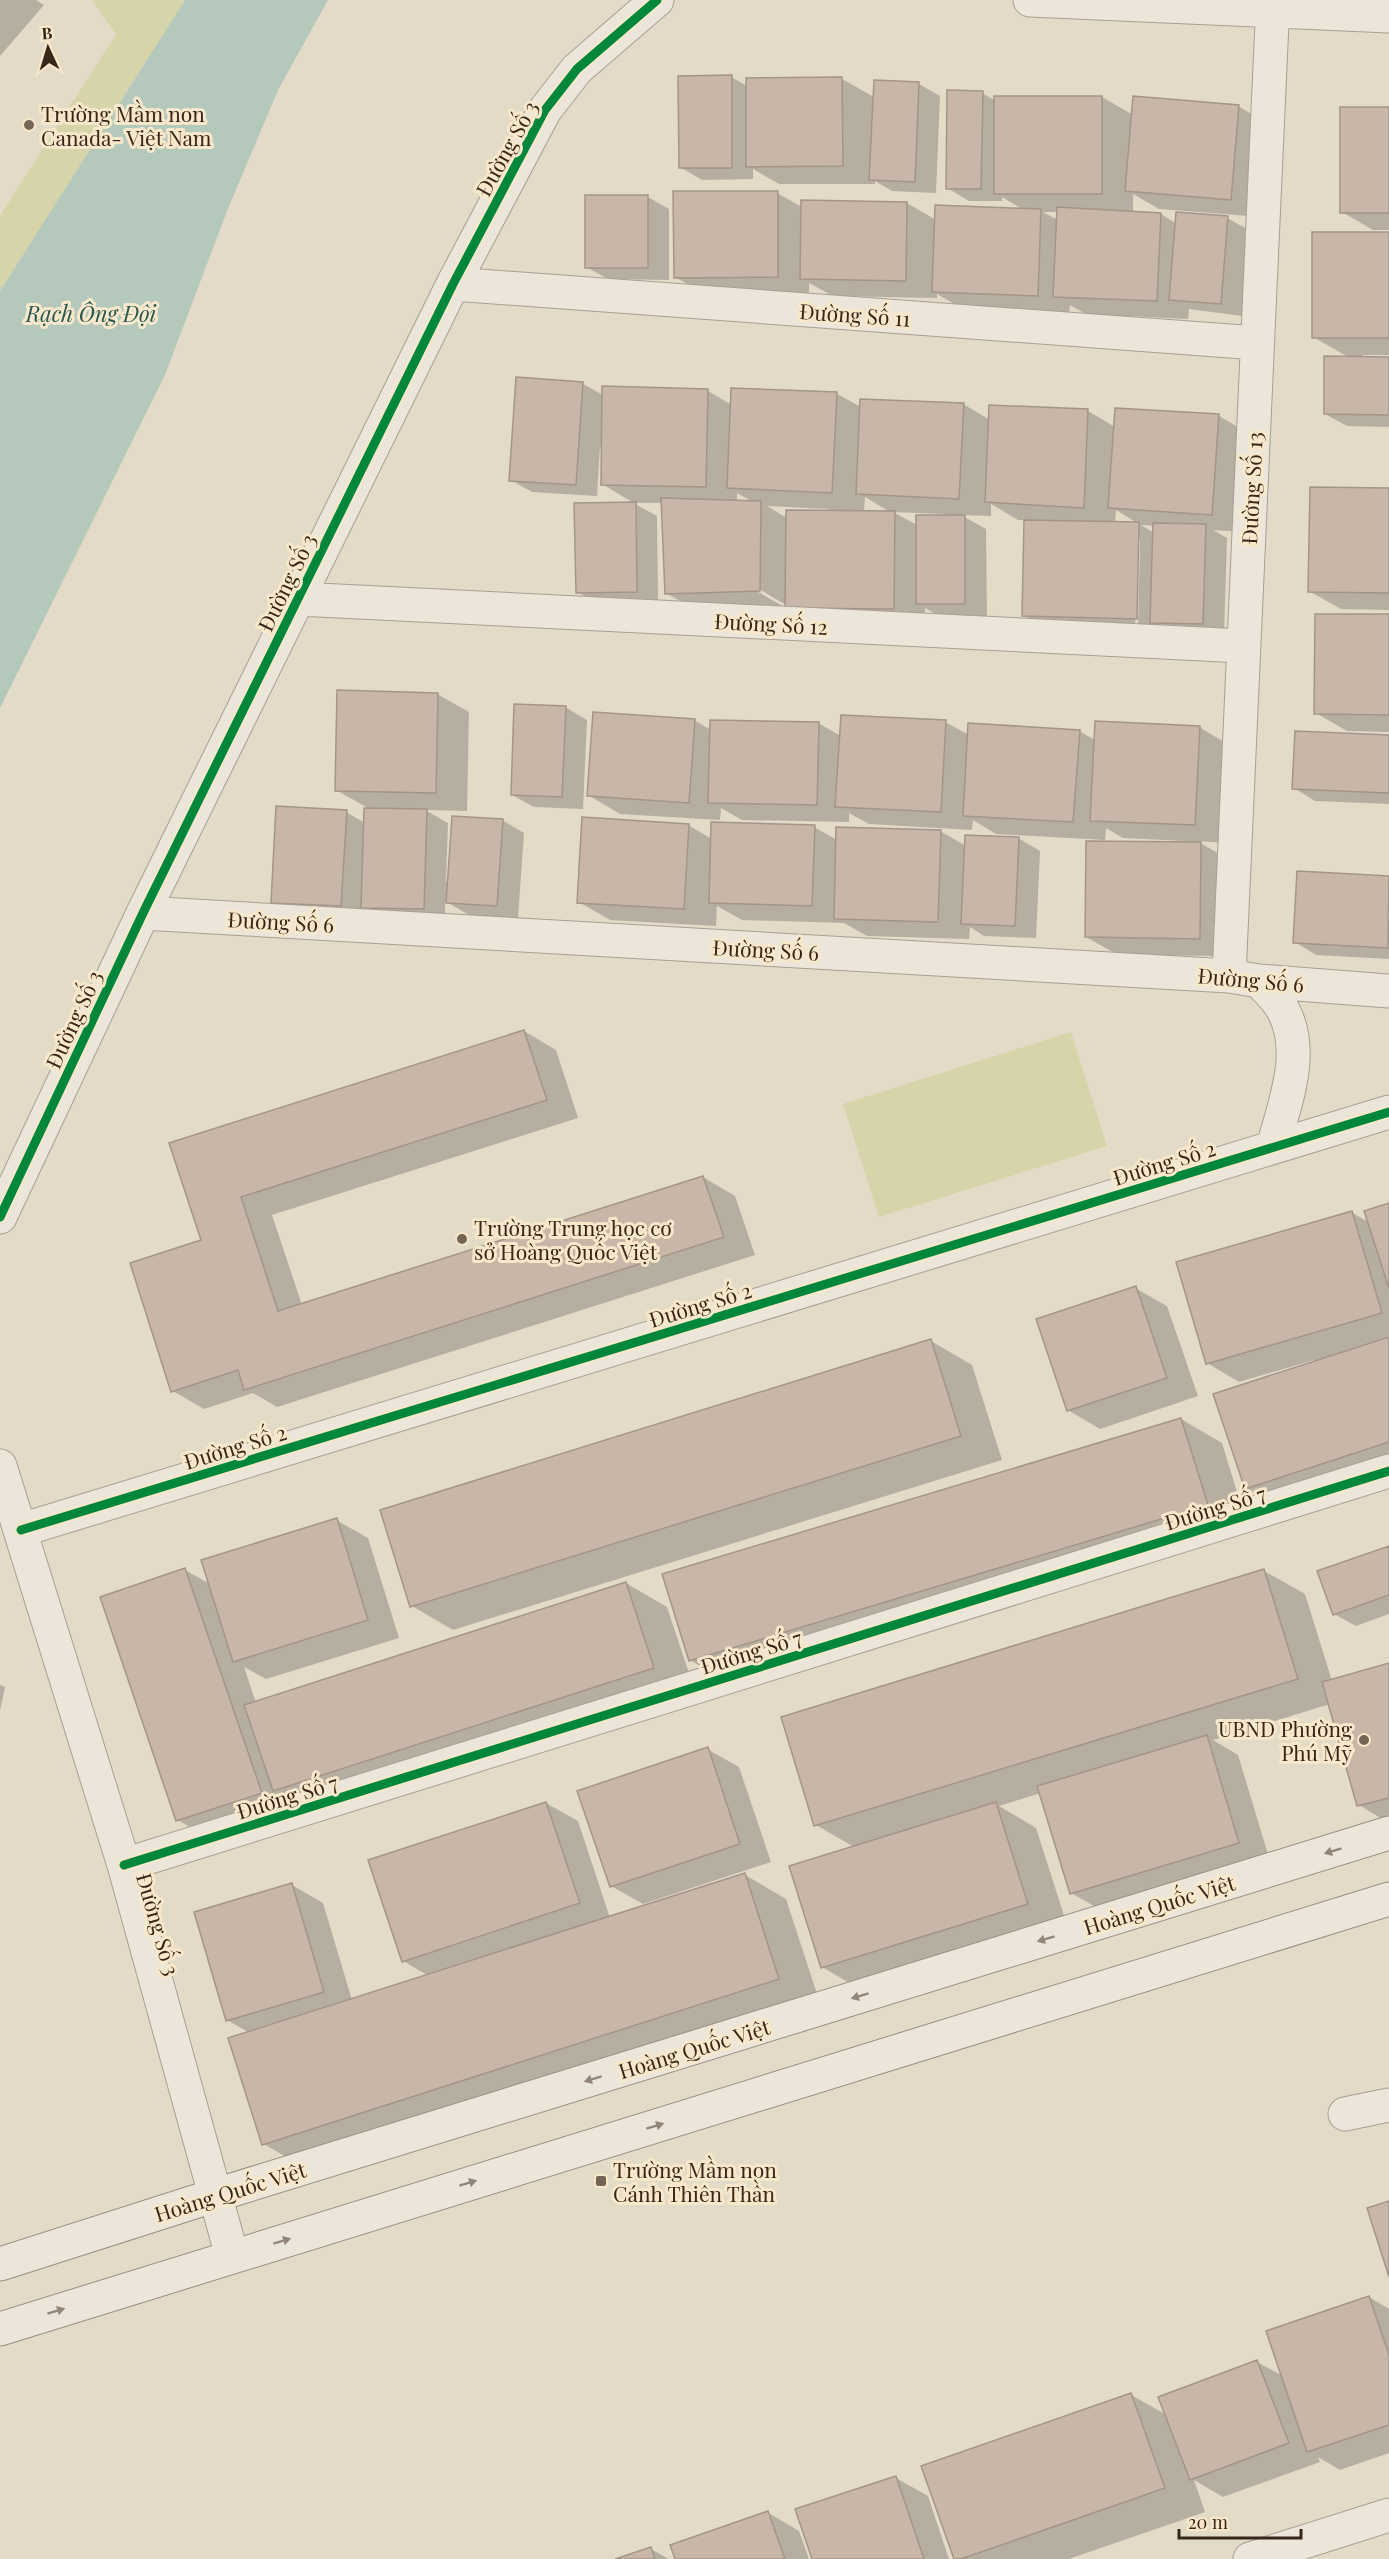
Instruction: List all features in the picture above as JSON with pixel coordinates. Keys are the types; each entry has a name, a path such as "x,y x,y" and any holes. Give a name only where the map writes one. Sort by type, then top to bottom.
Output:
{"street":[{"name":"Đường Số 3","path":"0,1217 142,913 453,284 545,110 577,69 657,0"},
{"path":"1030,0 1273,5 1389,16"},
{"name":"Đường Số 13","path":"1244,979 1243,646 1273,5"},
{"name":"Đường Số 11","path":"453,284 1257,343"},
{"name":"Đường Số 12","path":"298,599 1243,646"},
{"name":"Đường Số 6","path":"142,913 1244,979 1389,991"},
{"path":"1244,979 1279,1003 1289,1028 1294,1064 1273,1147"},
{"name":"Đường Số 2","path":"21,1530 1389,1112"},
{"name":"Đường Số 3","path":"0,1466 124,1865 232,2256"},
{"name":"Đường Số 7","path":"124,1865 1389,1472"},
{"name":"Hoàng Quốc Việt","path":"0,2264 216,2195 1389,1833"},
{"path":"0,2329 1389,1899"},
{"path":"1345,2114 1389,2104"},
{"path":"1250,2559 1389,2515"}],"shaded area":[{"path":"92,0 185,0 0,291 0,216 116,34"},
{"path":"1071,1032 1107,1146 879,1217 843,1104"}],"water":[{"name":"Rạch Ông Đội","path":"185,0 328,0 278,90 227,211 165,375 0,708 0,291"}],"building":[{"path":"732,75 732,168 679,168 678,76"},
{"path":"842,77 843,166 746,167 746,78"},
{"path":"874,80 919,82 915,182 869,180"},
{"path":"947,90 983,91 981,189 946,189"},
{"path":"994,96 1102,96 1102,194 994,194"},
{"path":"1133,96 1239,105 1231,200 1125,191"},
{"path":"1340,107 1389,107 1389,213 1340,213"},
{"path":"673,191 778,191 778,277 674,278"},
{"path":"585,195 648,195 648,268 585,268"},
{"path":"801,200 907,202 906,281 800,279"},
{"path":"935,205 1041,209 1038,296 932,292"},
{"path":"1057,207 1161,213 1157,301 1053,297"},
{"path":"1176,212 1228,216 1221,304 1169,300"},
{"path":"1312,232 1389,232 1389,338 1312,338"},
{"path":"1324,356 1389,357 1389,415 1324,414"},
{"path":"516,377 583,382 576,485 509,481"},
{"path":"602,386 708,389 706,487 601,485"},
{"path":"731,388 837,392 832,493 727,488"},
{"path":"860,399 964,403 959,499 856,494"},
{"path":"989,405 1088,409 1084,508 985,502"},
{"path":"1115,408 1219,414 1212,515 1108,508"},
{"path":"1310,487 1389,488 1389,593 1308,592"},
{"path":"661,498 761,501 760,591 665,594"},
{"path":"636,502 637,592 576,593 574,503"},
{"path":"786,510 895,511 894,609 785,608"},
{"path":"916,515 965,515 965,604 916,604"},
{"path":"1024,520 1139,522 1137,619 1022,616"},
{"path":"1153,523 1206,524 1203,624 1150,623"},
{"path":"1315,614 1389,614 1389,715 1314,714"},
{"path":"337,690 438,693 436,793 335,791"},
{"path":"514,704 566,706 562,797 511,795"},
{"path":"593,712 695,719 689,803 587,796"},
{"path":"841,715 946,720 941,812 835,807"},
{"path":"710,720 819,722 817,805 708,803"},
{"path":"1095,721 1200,726 1195,825 1090,821"},
{"path":"968,723 1080,730 1073,822 963,816"},
{"path":"1295,731 1389,735 1389,793 1292,789"},
{"path":"276,806 347,810 341,906 271,903"},
{"path":"364,808 427,809 424,909 361,908"},
{"path":"452,816 503,819 497,906 446,903"},
{"path":"582,817 689,824 684,909 577,903"},
{"path":"711,822 815,825 812,906 709,903"},
{"path":"836,827 941,830 938,922 834,919"},
{"path":"965,835 1019,837 1015,926 961,924"},
{"path":"1086,841 1201,842 1200,939 1085,937"},
{"path":"1297,871 1389,876 1388,948 1293,943"},
{"path":"524,1030 547,1100 241,1197 278,1311 703,1176 724,1237 244,1390 238,1370 171,1392 130,1263 201,1240 169,1143"},
{"path":"1389,1203 1389,1288 1364,1211"},
{"path":"1352,1211 1382,1313 1206,1364 1176,1262"},
{"path":"1136,1286 1167,1378 1067,1411 1036,1319"},
{"path":"1389,1337 1389,1442 1245,1489 1213,1394"},
{"path":"931,1339 961,1436 410,1607 380,1510"},
{"path":"1181,1418 1208,1505 689,1661 662,1574"},
{"path":"337,1518 368,1620 233,1662 201,1560"},
{"path":"1389,1546 1389,1595 1333,1615 1317,1571"},
{"path":"185,1568 262,1793 176,1821 100,1597"},
{"path":"1264,1569 1298,1679 814,1826 781,1717"},
{"path":"626,1582 654,1668 273,1791 244,1705"},
{"name":"UBND Phường Phú Mỹ","path":"1389,1663 1389,1798 1357,1806 1322,1682"},
{"path":"1207,1735 1239,1843 1070,1894 1037,1786"},
{"path":"708,1747 740,1844 610,1887 577,1791"},
{"path":"546,1802 580,1903 402,1962 368,1860"},
{"path":"996,1802 1028,1904 821,1968 789,1866"},
{"path":"745,1873 779,1979 262,2145 228,2038"},
{"path":"292,1883 324,1992 226,2021 194,1912"},
{"path":"1389,2201 1389,2277 1367,2208"},
{"path":"1369,2296 1389,2355 1389,2425 1307,2452 1266,2331"},
{"path":"1257,2360 1289,2443 1190,2480 1158,2397"},
{"path":"1131,2393 1165,2488 961,2559 954,2559 921,2466"},
{"path":"896,2476 924,2559 812,2559 795,2509"},
{"path":"768,2511 785,2559 675,2559 670,2545"},
{"path":"651,2547 655,2559 615,2559"}],"cycle path":[{"path":"0,1217 143,913 453,284 545,110 577,69 657,0"},
{"path":"21,1530 1389,1112"},
{"path":"124,1865 1389,1471"}],"place":[{"name":"Trường Mầm non Canada- Việt Nam","path":"29,125"},
{"name":"Trường Trung học cơ sở Hoàng Quốc Việt","path":"462,1239"},
{"name":"UBND Phường Phú Mỹ","path":"1364,1740"},
{"name":"Trường Mầm non Cánh Thiên Thần","path":"601,2181"}]}
